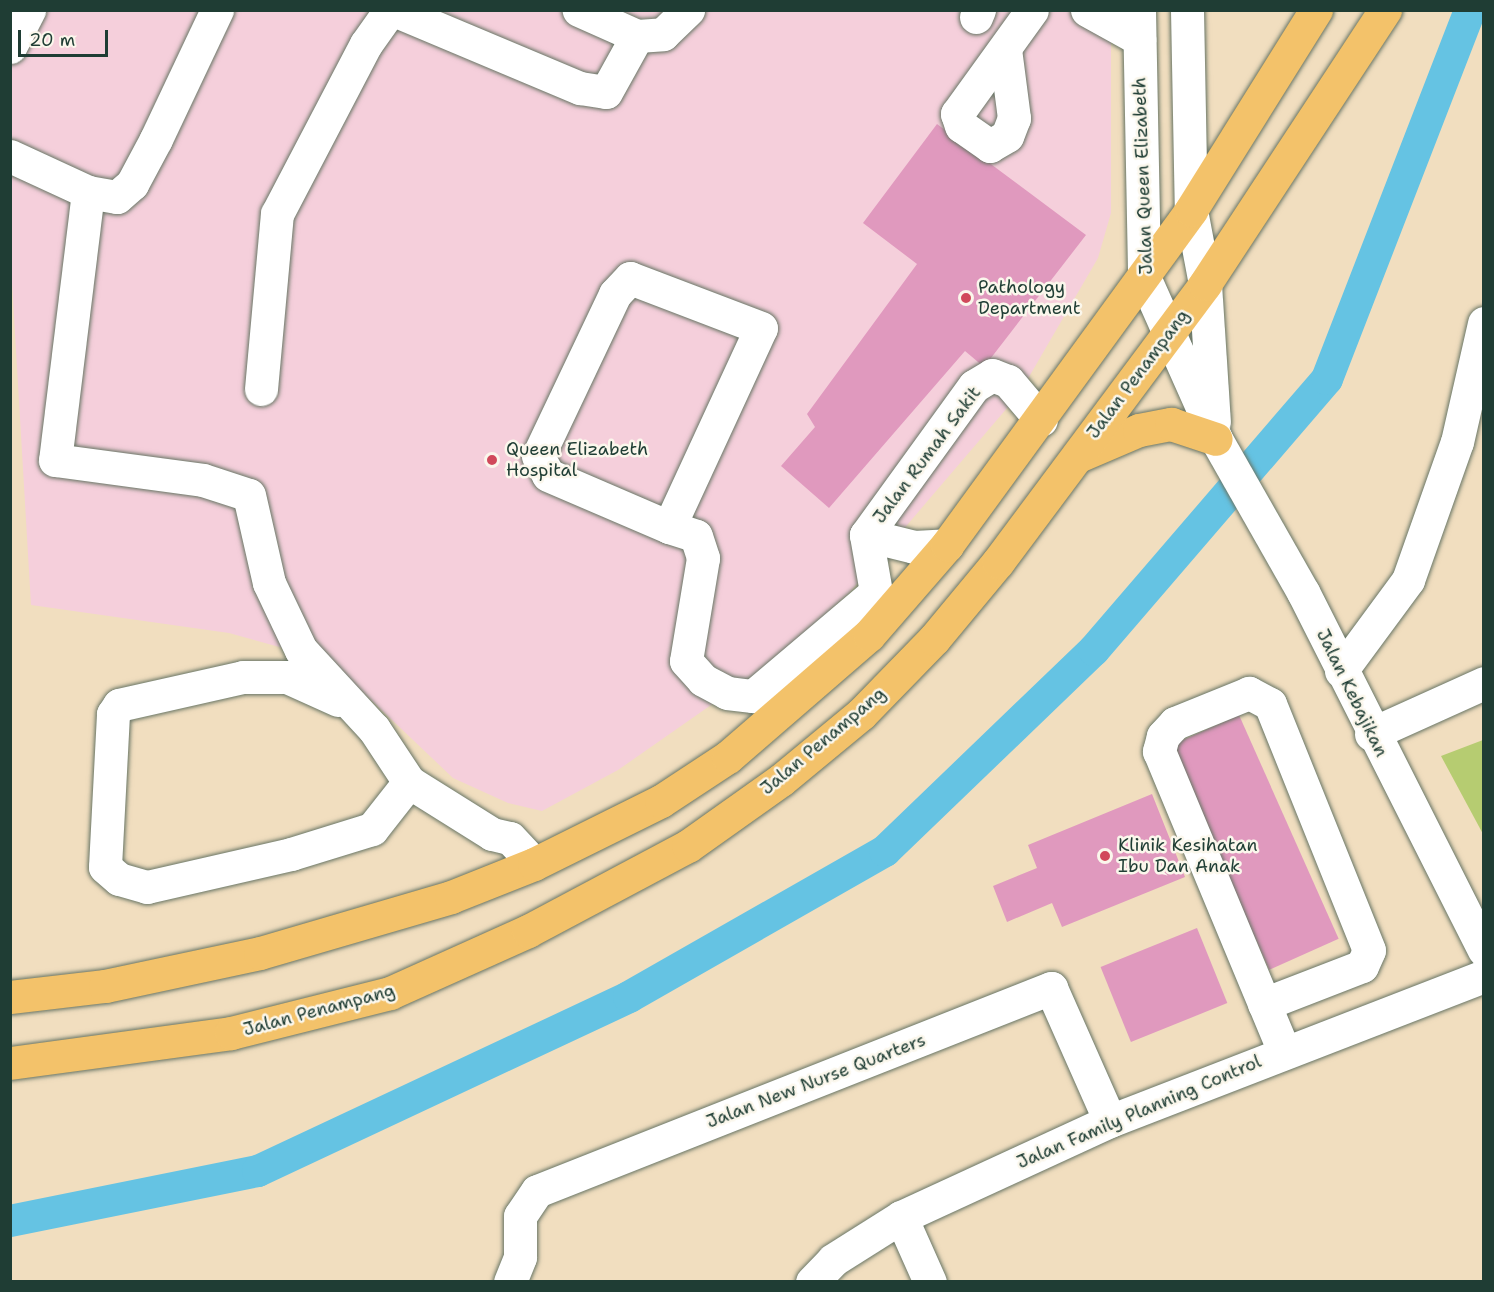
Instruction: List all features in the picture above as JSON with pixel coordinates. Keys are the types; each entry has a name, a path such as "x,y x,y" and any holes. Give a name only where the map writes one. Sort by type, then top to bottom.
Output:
{"main road":[{"path":"10,997 105,986 260,953 450,897 534,864 661,801 782,714 869,634 947,545 1041,420 1191,210 1316,10"},
{"name":"Jalan Penampang","path":"10,1063 231,1034 390,993 528,931 688,846 781,780 870,706 934,639 1167,338 1385,10"},
{"path":"1077,456 1139,430 1171,424 1216,439"},
{"path":"661,801 688,819 694,831 688,846"}],"street":[{"path":"10,48 29,10"},
{"path":"10,156 88,192 117,197 132,184 217,10"},
{"path":"261,389 277,214 366,44 390,10"},
{"path":"394,10 580,88 606,92 638,36"},
{"path":"579,10 638,36 663,34 688,10"},
{"path":"1005,49 1032,10"},
{"path":"1087,10 1139,25"},
{"path":"1187,10 1191,210 1205,284"},
{"name":"Jalan Queen Elizabeth","path":"1139,25 1144,277 1167,338"},
{"path":"88,192 55,460 203,480 249,495 282,617 301,650 374,729 409,782 492,834 510,838 534,864"},
{"path":"669,527 761,328 630,279 615,294 538,456 548,475 669,527 696,536 703,558 686,661 727,693 753,696 876,592 866,535 914,547 947,545"},
{"name":"Jalan Kebajikan","path":"1205,284 1216,439"},
{"path":"1341,670 1408,580 1456,442 1484,323"},
{"name":"Jalan Kebajikan","path":"1167,338 1216,439 1304,592 1371,734 1484,950"},
{"name":"Jalan Rumah Sakit","path":"866,535 974,386 992,375 1008,381 1041,420"},
{"path":"351,706 287,677 243,677 119,705 113,714 105,867 119,879 147,887 291,854 372,829 409,782"},
{"path":"1371,734 1484,683"},
{"path":"1264,1004 1362,966 1369,950 1270,704 1249,693 1175,723 1163,736 1159,751 1264,1004 1284,1051"},
{"name":"Jalan Family Planning Control","path":"812,1281 833,1260 901,1217 1110,1121 1284,1051 1484,976"},
{"name":"Jalan New Nurse Quarters","path":"510,1281 520,1257 520,1216 537,1191 1051,988 1110,1121"},
{"path":"901,1217 930,1281"}],"shaded area":[{"name":"Queen Elizabeth Hospital","path":"10,11 1111,11 1111,213 1098,258 1019,394 849,593 767,666 618,770 542,811 508,803 453,778 330,661 229,633 31,605 11,265"}],"green space":[{"path":"1484,740 1483,834 1441,756"}],"building":[{"name":"Pathology Department","path":"937,124 1086,235 984,367 965,351 829,508 781,466 815,427 807,414 917,264 863,223"},
{"path":"1239,715 1339,939 1269,970 1170,746"},
{"name":"Klinik Kesihatan Ibu Dan Anak","path":"1152,794 1185,877 1062,927 1052,903 1007,922 993,886 1037,868 1028,845"},
{"path":"1197,928 1227,1003 1131,1042 1101,967"}],"waterway":[{"path":"10,1221 258,1171 629,997 885,851 1094,650 1327,379 1470,10"}],"place":[{"name":"Pathology Department","path":"966,298"},
{"name":"Queen Elizabeth Hospital","path":"492,460"},
{"name":"Klinik Kesihatan Ibu Dan Anak","path":"1105,856"}]}
